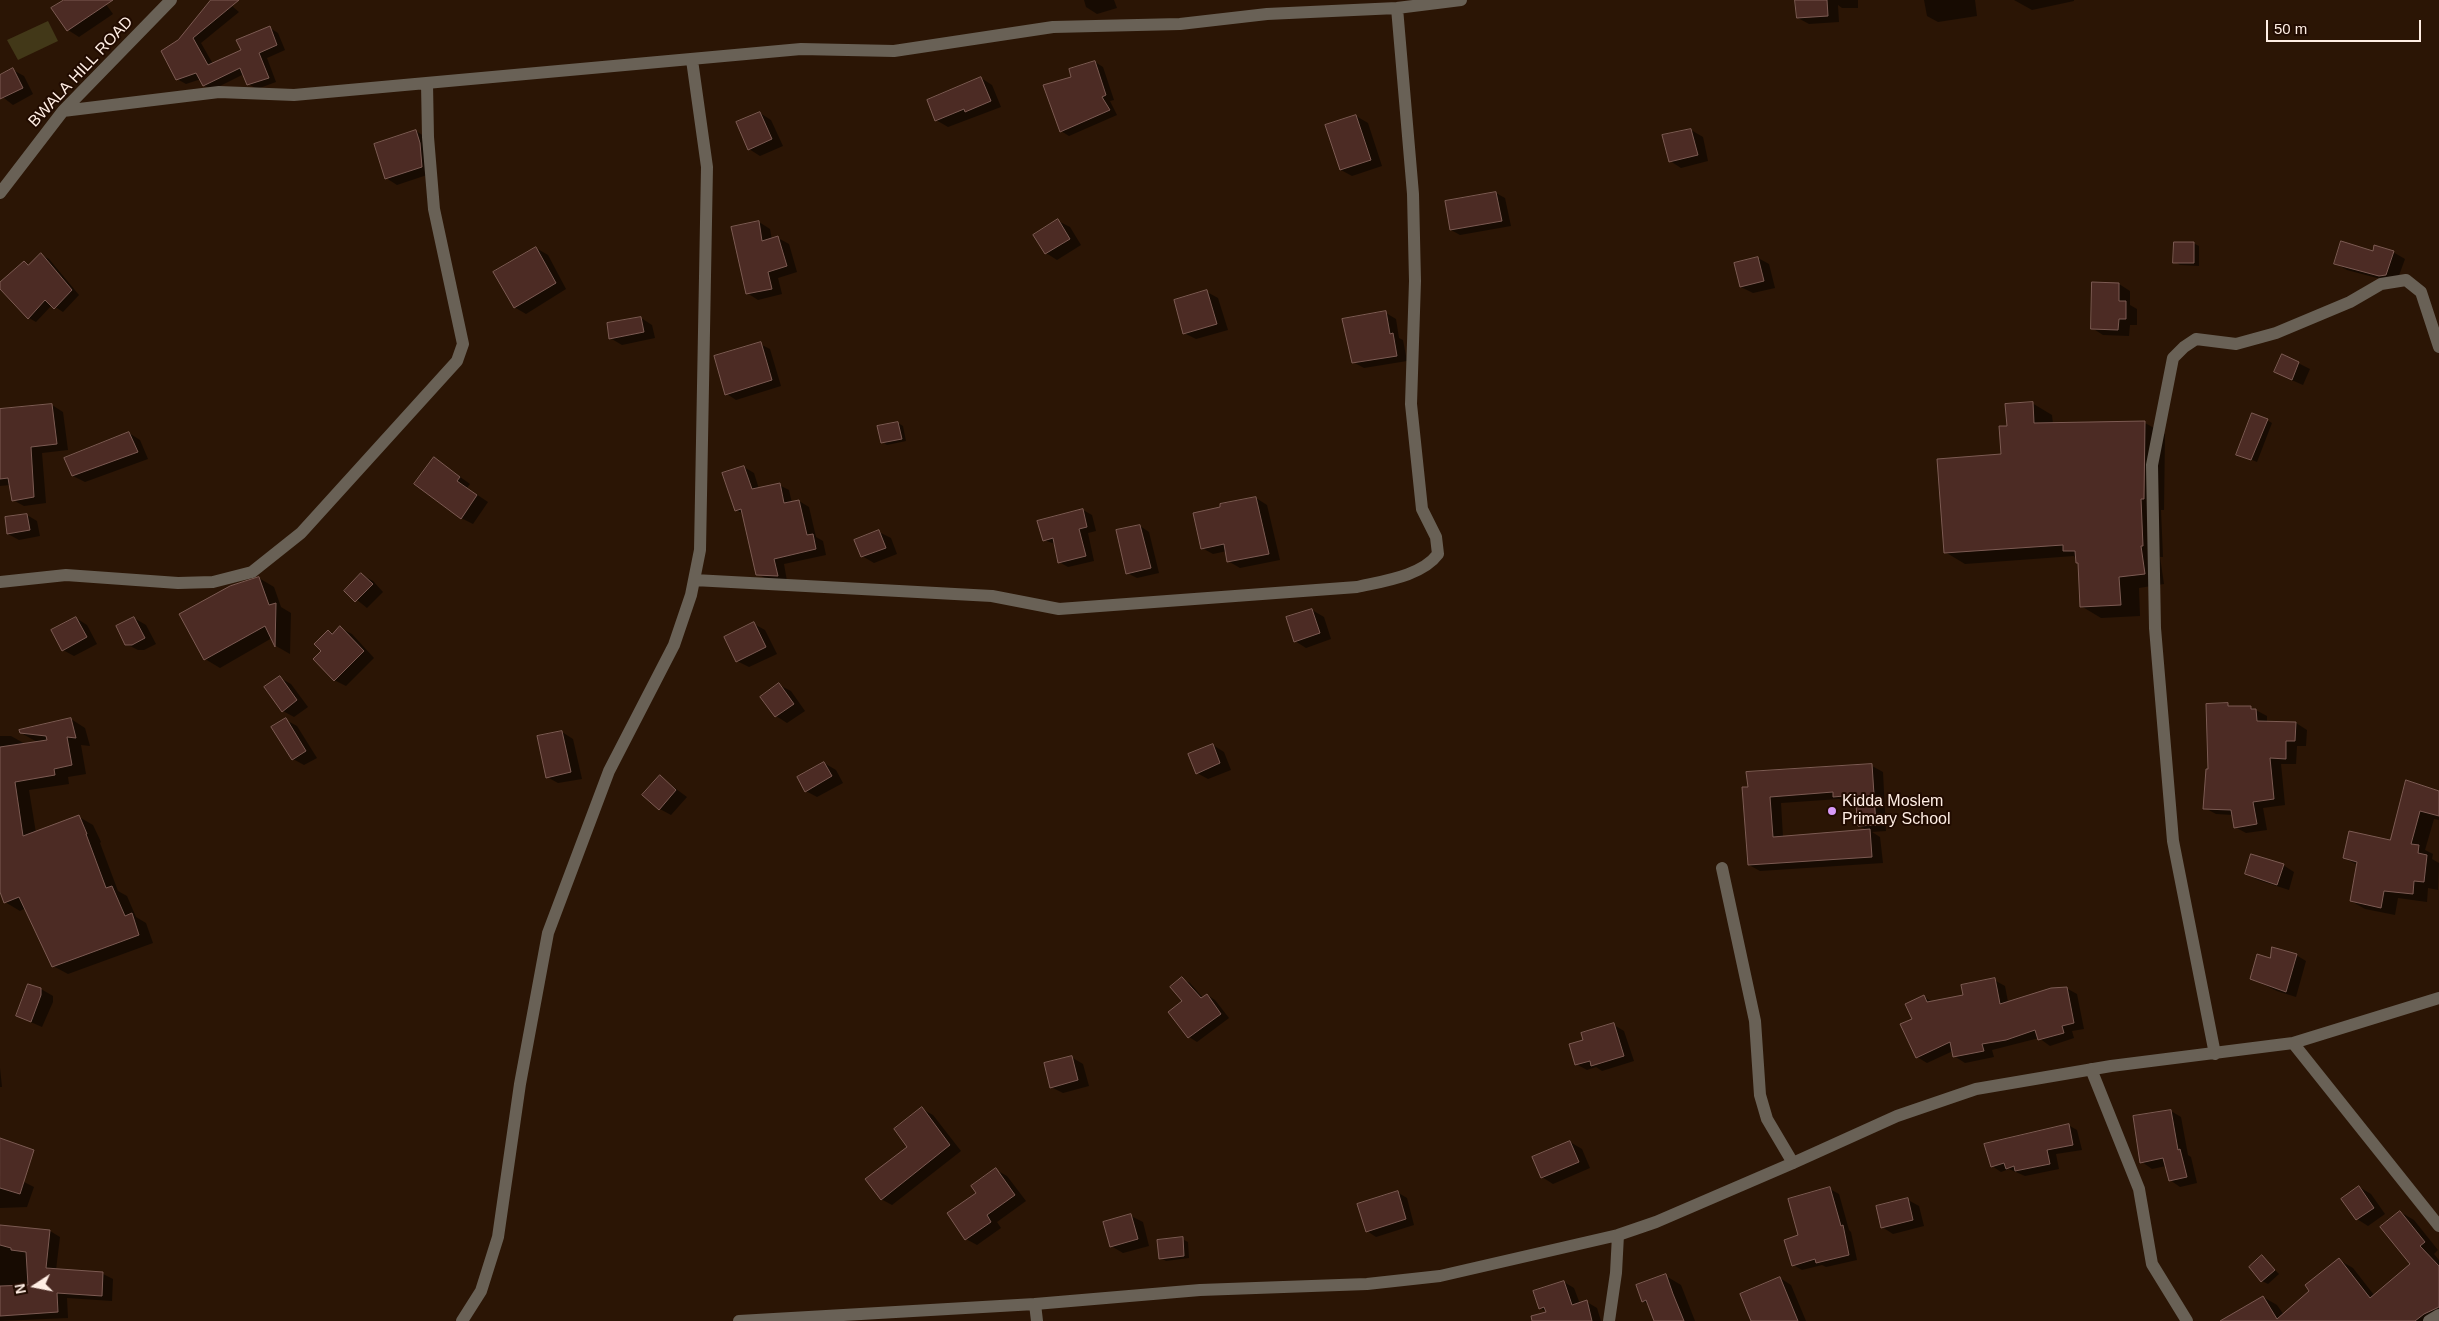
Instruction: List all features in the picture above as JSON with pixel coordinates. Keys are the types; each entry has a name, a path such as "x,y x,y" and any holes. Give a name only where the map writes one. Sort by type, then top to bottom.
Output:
{"street":[{"name":"BWALA HILL ROAD","path":"0,193 63,111 171,0"},
{"path":"63,111 219,92 294,95 801,49 894,51 1053,27 1180,24 1267,14 1397,8 1461,0"},
{"path":"694,580 992,596 1059,609 1357,587 1397,578 1432,563 1438,554 1436,537 1422,509 1412,404 1415,281 1413,194 1397,8"},
{"path":"462,1321 482,1291 498,1237 520,1084 548,933 609,771 674,645 691,595 700,550 707,167 692,60"},
{"path":"0,582 66,575 178,583 212,582 252,572 301,533 457,361 463,344 434,209 428,137 427,84"},
{"path":"2215,1054 2173,841 2155,628 2152,465 2173,358 2184,346 2196,339 2236,344 2276,333 2350,302 2381,284 2406,280 2421,292 2439,348"},
{"path":"1722,868 1755,1021 1760,1095 1767,1119 1793,1163"},
{"path":"739,1321 1035,1304 1200,1290 1367,1284 1440,1276 1618,1235 1656,1222 1897,1116 1976,1089 2091,1069 2215,1054 2293,1042 2439,998"},
{"path":"2293,1042 2439,1226"},
{"path":"2091,1069 2138,1189 2152,1264 2187,1321"},
{"path":"1609,1321 1616,1274 1618,1235"},
{"path":"1035,1304 1037,1321"},
{"path":"2429,1321 2439,1315"}],"shaded area":[{"path":"48,21 58,41 18,60 7,40"}],"building":[{"path":"64,0 113,0 67,31 51,8"},
{"path":"211,0 239,0 193,38 208,65 241,50 236,40 270,26 277,45 259,53 269,78 247,85 240,68 203,86 196,73 176,80 161,51 178,40"},
{"path":"1795,0 1827,0 1828,16 1797,18"},
{"path":"1095,61 1106,95 1102,97 1110,110 1060,132 1043,85 1071,77 1069,69"},
{"path":"13,68 23,88 0,99 0,75"},
{"path":"981,77 991,101 965,112 964,109 935,121 927,100"},
{"path":"760,112 772,139 748,150 736,122"},
{"path":"1356,115 1371,160 1340,170 1325,125"},
{"path":"1691,129 1698,155 1669,162 1662,135"},
{"path":"416,130 420,143 422,167 385,179 374,144"},
{"path":"1496,192 1502,221 1450,230 1445,201"},
{"path":"1058,219 1070,239 1045,254 1033,235"},
{"path":"759,221 762,241 778,236 787,266 768,272 772,289 746,294 731,227"},
{"path":"2341,241 2373,251 2374,245 2394,251 2386,275 2379,276 2334,264"},
{"path":"2174,242 2194,242 2194,263 2173,263"},
{"path":"536,247 556,283 514,308 493,272"},
{"path":"41,253 72,290 54,309 45,300 28,319 0,289 0,282 24,261 28,265"},
{"path":"1758,257 1764,281 1740,287 1734,263"},
{"path":"2092,282 2119,283 2119,301 2126,301 2126,319 2119,319 2118,330 2091,329"},
{"path":"1207,290 1217,324 1183,334 1174,300"},
{"path":"1386,311 1390,334 1393,333 1397,356 1352,363 1342,319"},
{"path":"641,317 644,332 609,339 607,323"},
{"path":"761,342 772,380 725,395 714,356"},
{"path":"2282,354 2299,362 2292,380 2274,372"},
{"path":"2033,402 2034,423 2145,421 2144,499 2141,499 2143,546 2141,546 2145,574 2119,577 2121,605 2080,607 2078,563 2076,563 2075,551 2063,551 2063,545 1944,553 1937,459 2001,454 1999,426 2007,426 2005,404"},
{"path":"52,404 57,444 31,447 34,497 12,501 8,478 0,479 0,409"},
{"path":"2252,413 2268,419 2251,460 2236,455"},
{"path":"898,422 902,439 881,443 877,426"},
{"path":"129,432 138,452 72,476 64,458"},
{"path":"434,457 460,477 457,481 477,495 461,519 414,484"},
{"path":"744,466 752,489 780,483 784,503 799,500 807,535 813,534 816,549 774,559 778,576 756,575 741,509 735,511 722,473"},
{"path":"1256,497 1269,554 1227,562 1224,544 1201,549 1193,513 1220,507 1220,504"},
{"path":"1083,509 1087,527 1079,529 1086,556 1058,563 1053,538 1043,541 1037,521"},
{"path":"27,514 30,530 7,534 5,517"},
{"path":"1140,525 1151,568 1126,574 1116,530"},
{"path":"879,530 886,548 861,557 854,540"},
{"path":"361,573 373,584 355,602 344,591"},
{"path":"259,577 269,605 276,603 275,647 265,626 204,660 179,614 230,586"},
{"path":"1312,609 1320,633 1294,642 1286,617"},
{"path":"76,617 87,637 62,651 51,630"},
{"path":"134,617 145,638 132,645 125,645 116,626"},
{"path":"754,622 766,647 736,662 724,637"},
{"path":"340,626 364,651 334,681 313,659 321,651 314,644 328,630 332,634"},
{"path":"280,676 297,700 282,712 264,687"},
{"path":"779,683 794,704 775,717 760,697"},
{"path":"2228,703 2228,706 2251,706 2251,709 2256,709 2257,721 2296,722 2295,741 2286,741 2286,759 2270,758 2274,799 2253,802 2257,824 2234,828 2231,810 2203,809 2206,769 2208,769 2206,704"},
{"path":"71,718 76,738 67,737 72,765 54,769 55,775 15,782 23,836 79,815 106,888 112,886 125,916 132,913 139,935 52,967 19,897 4,903 0,892 0,747 47,740 46,736 20,733 19,730"},
{"path":"286,718 306,751 292,760 271,727"},
{"path":"562,731 571,772 546,778 537,736"},
{"path":"1213,744 1220,763 1196,774 1188,754"},
{"path":"824,762 832,776 805,792 797,777"},
{"path":"1872,764 1876,825 1858,826 1855,795 1833,797 1833,792 1770,797 1773,837 1870,829 1872,857 1748,865 1742,787 1748,787 1746,772"},
{"path":"660,775 676,790 659,810 642,795"},
{"path":"2406,780 2439,791 2439,816 2420,811 2411,844 2419,845 2418,853 2427,855 2424,882 2414,881 2413,894 2384,891 2381,908 2350,901 2357,862 2343,858 2349,831 2390,840"},
{"path":"2251,854 2284,864 2277,885 2245,874"},
{"path":"2272,947 2297,954 2286,992 2250,979 2257,954 2270,958"},
{"path":"1182,977 1201,998 1207,994 1221,1014 1188,1038 1168,1012 1182,1001 1170,987"},
{"path":"1995,978 2000,1004 2051,988 2067,987 2074,1023 2062,1026 2064,1033 2038,1040 2035,1030 2006,1040 1982,1044 1984,1051 1953,1057 1950,1042 1916,1058 1900,1024 1912,1019 1905,1004 1924,995 1927,1002 1963,995 1961,985"},
{"path":"28,984 41,988 41,995 31,1022 16,1016"},
{"path":"1614,1023 1624,1056 1591,1066 1590,1061 1575,1065 1569,1044 1583,1040 1581,1033"},
{"path":"1072,1056 1078,1080 1050,1088 1044,1063"},
{"path":"922,1107 950,1145 881,1200 865,1179 907,1147 894,1129"},
{"path":"2171,1110 2178,1150 2180,1149 2187,1177 2169,1181 2163,1158 2140,1163 2133,1116"},
{"path":"2069,1124 2073,1145 2047,1150 2050,1164 2015,1171 2014,1166 2006,1169 2004,1163 1991,1167 1984,1144"},
{"path":"0,1138 34,1150 20,1194 0,1188"},
{"path":"1570,1141 1579,1162 1541,1178 1532,1157"},
{"path":"996,1168 1015,1195 987,1215 991,1222 965,1240 947,1213 976,1193 971,1186"},
{"path":"2359,1186 2374,1208 2356,1220 2341,1199"},
{"path":"1830,1187 1841,1226 1843,1225 1849,1255 1816,1263 1815,1259 1792,1266 1784,1240 1798,1235 1788,1199"},
{"path":"1398,1191 1406,1219 1366,1232 1357,1204"},
{"path":"1908,1198 1913,1220 1881,1228 1876,1206"},
{"path":"2400,1211 2425,1242 2420,1246 2439,1266 2439,1307 2424,1314 2415,1321 2220,1321 2263,1296 2277,1319 2309,1291 2305,1285 2339,1258 2370,1298 2410,1264 2380,1227"},
{"path":"1131,1214 1138,1239 1110,1247 1103,1222"},
{"path":"0,1225 50,1230 46,1268 103,1272 102,1296 57,1293 58,1312 0,1316 0,1286 28,1285 26,1252 11,1250 11,1248 0,1245"},
{"path":"1183,1237 1184,1256 1159,1259 1157,1240"},
{"path":"2262,1255 2275,1270 2261,1282 2249,1267"},
{"path":"1666,1274 1684,1321 1654,1321 1646,1300 1642,1302 1636,1285"},
{"path":"1780,1277 1798,1321 1751,1321 1740,1294"},
{"path":"1564,1281 1572,1305 1587,1300 1592,1321 1532,1321 1531,1316 1546,1312 1544,1307 1539,1309 1533,1291"}],"place":[{"name":"Kidda Moslem Primary School","path":"1832,811"}]}
